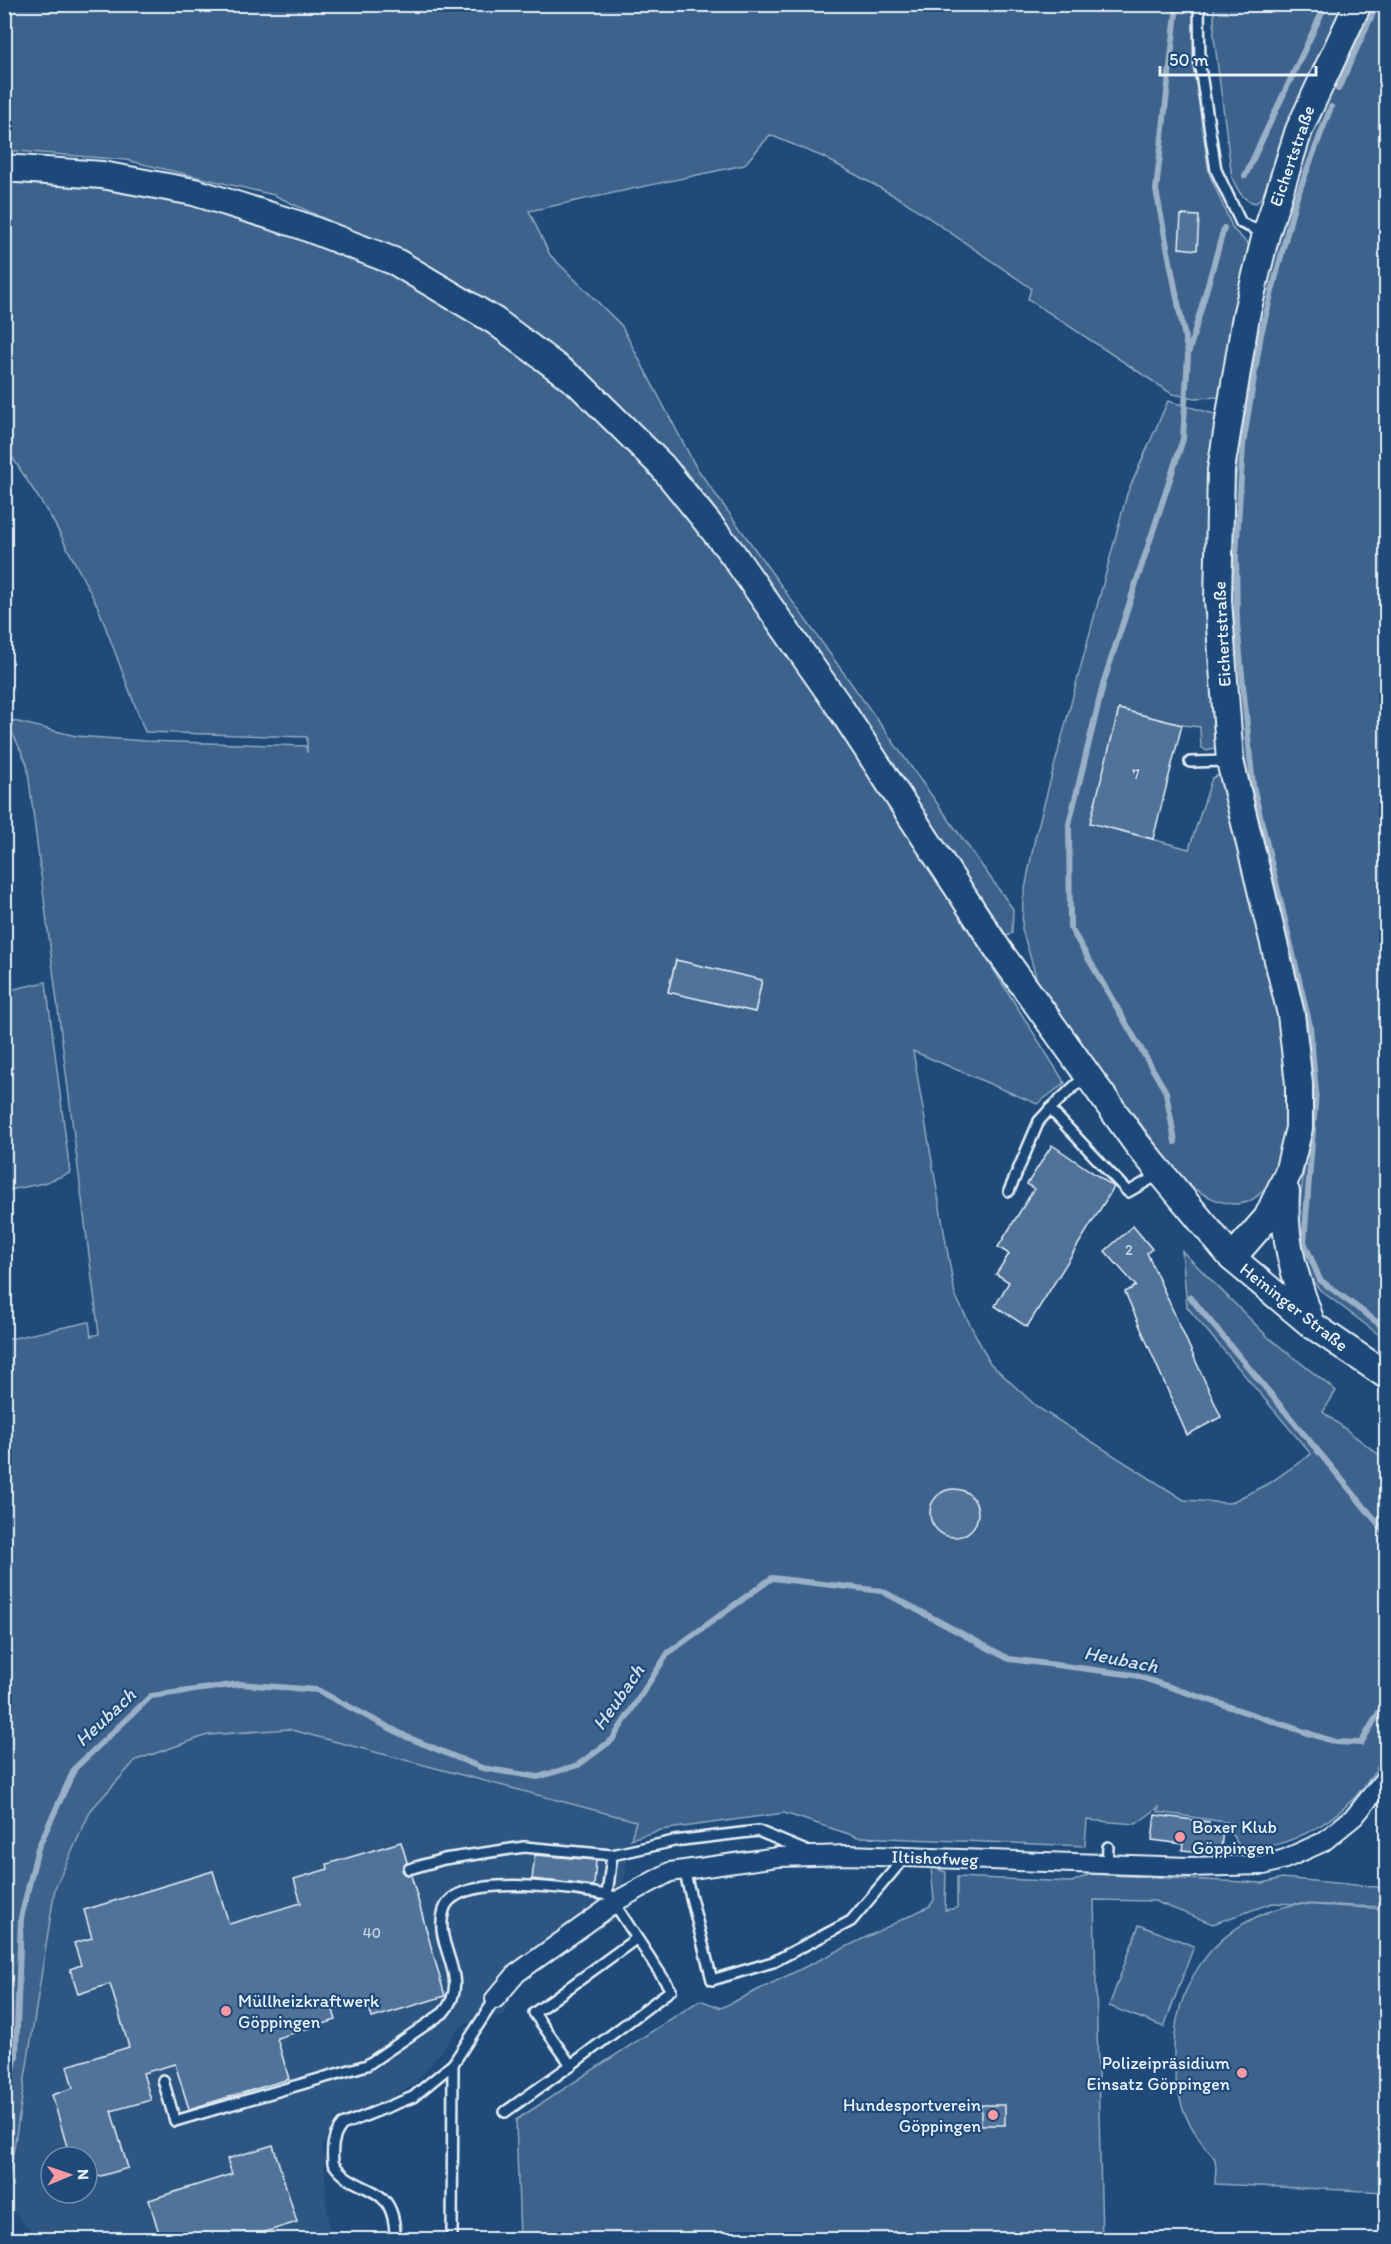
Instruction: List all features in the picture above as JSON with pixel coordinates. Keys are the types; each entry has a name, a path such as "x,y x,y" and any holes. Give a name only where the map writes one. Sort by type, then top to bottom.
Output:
{"main road":[{"name":"Eichertstraße","path":"1232,1258 1268,1218 1288,1173 1299,1128 1299,1084 1291,1014 1230,761 1218,600 1221,470 1246,316 1266,234 1299,130 1358,4"},
{"name":"Heininger Straße","path":"4,168 102,175 194,192 300,225 396,262 495,321 579,384 662,466 732,553 841,709 999,951 1125,1129 1232,1258 1312,1325 1386,1375"},
{"path":"1288,1173 1284,1227 1294,1275 1312,1325"}],"street":[{"name":"Iltishofweg","path":"495,2000 517,1973 614,1899 670,1872 778,1857 816,1856 1107,1856 1200,1867 1264,1865 1285,1859 1323,1842 1355,1816 1386,1777"}],"lane":[{"path":"1199,4 1200,67 1216,170 1241,224 1266,234"},
{"path":"1190,762 1230,761"},
{"path":"1009,1191 1039,1121 1086,1076"},
{"path":"1050,1109 1128,1192 1162,1173"},
{"path":"409,1869 444,1858 524,1847 612,1855 674,1841 758,1831 816,1856"},
{"path":"505,2112 671,1990 614,1899 612,1855"},
{"path":"684,1870 712,1980 773,1962 851,1921 905,1857"},
{"path":"163,2080 175,2121 368,2065 443,2013 453,2002 457,1987 446,1944 443,1912 447,1901 454,1895 473,1890 537,1885 614,1899"},
{"path":"570,2065 534,2013 637,1938"},
{"path":"395,2240 396,2218 378,2192 339,2172 333,2163 332,2145 342,2125 413,2097 453,2064 495,2000"},
{"path":"452,2240 453,2064"}],"shaded area":[{"path":"4,5 1194,5 1193,64 1209,173 1233,229 1251,247 1219,397 1195,398 1172,394 1028,299 1031,288 904,201 823,157 770,135 744,165 529,211 550,255 621,325 696,467 1013,909 1012,933 1007,936 741,542 683,468 567,358 482,298 399,254 274,195 126,160 5,150"},
{"path":"1214,5 1345,5 1268,191 1256,203 1244,197 1232,178 1214,37"},
{"path":"1369,5 1386,5 1386,1340 1320,1290 1306,1272 1296,1233 1307,1147 1238,715 1233,641 1232,568 1234,495 1241,422 1251,350 1266,279 1286,208 1310,138"},
{"path":"4,179 103,186 196,203 304,237 393,275 472,320 602,420 687,510 770,625 910,837 1065,1083 1037,1104 913,1051 955,1295 990,1363 1037,1407 1184,1500 1230,1503 1271,1482 1311,1454 1187,1307 1182,1251 1268,1337 1336,1391 1323,1412 1386,1460 1386,1750 1375,1771 1346,1806 1309,1832 1288,1841 1243,1851 1230,1832 1231,1823 1158,1812 1159,1807 1136,1824 1087,1820 1085,1846 858,1837 784,1813 661,1830 631,1839 636,1821 288,1729 208,1735 136,1760 91,1810 55,1888 5,2205 4,1340 89,1322 91,1336 99,1334 27,764 6,719 76,736 145,741 306,746 307,753 307,737 145,732 98,607 52,519 5,446","holes":["676,960 762,980 755,1012 668,992"]},
{"path":"1168,401 1215,414 1212,449 1216,747 1207,751 1201,747 1200,727 1182,725 1119,709 1091,823 1189,849 1212,778 1219,775 1225,780 1278,1011 1288,1072 1290,1111 1282,1154 1268,1184 1258,1195 1247,1202 1233,1204 1215,1200 1187,1185 1092,1060 1037,980 1022,929 1023,899 1035,838 1127,494"},
{"path":"46,982 70,1173 44,1183 5,1191 5,991"},
{"path":"288,1729 637,1821 631,1839 622,1893 632,1908 519,1982 509,1997 505,2014 462,2025 415,2084 385,2101 335,2119 323,2145 329,2239 39,2239 6,2205 55,1888 91,1810 136,1760 208,1735"},
{"path":"931,1867 946,1872 945,1910 957,1908 957,1877 1072,1882 1090,1874 1263,1883 1282,1878 1386,1888 1386,1907 1272,1903 1213,1924 1154,1901 1094,1900 1102,2239 520,2239 516,2120 700,2000 721,2008 930,1906 934,1900"},
{"path":"1298,1904 1386,1909 1386,2192 1215,2184 1214,2158 1195,2132 1182,2106 1175,2071 1175,2038 1181,2006 1193,1976 1211,1951 1235,1930 1264,1914"},
{"path":"1139,1925 1194,1946 1164,2027 1109,2006"}],"building":[{"path":"1181,215 1199,216 1197,250 1179,248"},
{"path":"1119,709 1182,725 1153,839 1090,823"},
{"path":"676,960 762,980 755,1012 668,992"},
{"path":"1052,1145 1114,1187 1027,1327 995,1306 1009,1282 996,1274 1009,1254 998,1247 1034,1189 1027,1184"},
{"path":"1133,1226 1152,1249 1147,1253 1221,1417 1187,1435 1125,1292 1136,1286 1105,1251"},
{"path":"954,1489 971,1496 978,1513 971,1530 954,1537 937,1530 930,1513 937,1496"},
{"path":"1155,1815 1209,1822 1209,1827 1223,1829 1221,1849 1206,1847 1205,1852 1182,1850 1183,1844 1152,1840"},
{"name":"Müllheizkraftwerk Göppingen","path":"401,1842 407,1862 402,1870 405,1874 411,1875 445,1996 372,2018 367,2000 333,2010 336,2020 277,2038 289,2079 189,2109 175,2064 143,2073 151,2100 111,2111 128,2168 99,2176 99,2145 67,2145 52,2095 73,2088 67,2066 129,2047 110,1984 78,1994 70,1969 81,1965 74,1943 92,1938 84,1910 213,1871 229,1924 301,1903 294,1879 328,1869 327,1864"},
{"path":"535,1855 596,1860 594,1886 532,1879"},
{"name":"Hundesportverein Göppingen","path":"981,2105 1005,2105 1005,2125 981,2125"},
{"path":"273,2145 297,2222 240,2240 161,2240 149,2200 232,2174 227,2159"}],"waterway":[{"path":"1175,1142 1166,1092 1070,927 1069,824 1104,681 1183,439 1188,354 1156,190 1177,4"},
{"path":"1245,176 1326,4"},
{"path":"1338,89 1377,4"},
{"path":"1331,107 1295,202 1261,334 1243,445 1236,555 1237,624 1253,786 1310,1026 1316,1092 1304,1242 1320,1280 1386,1329"},
{"path":"1189,351 1224,228"},
{"path":"1190,1297 1386,1533"},
{"name":"Heubach","path":"4,2108 16,2056 21,1918 38,1848 75,1768 151,1696 239,1684 317,1690 407,1737 482,1768 538,1777 578,1765 612,1740 668,1653 772,1578 882,1591 1009,1659 1134,1675 1335,1742 1361,1743 1385,1702 1386,1685"}],"place":[{"name":"Boxer Klub Göppingen","path":"1180,1837"},
{"name":"Müllheizkraftwerk Göppingen","path":"226,2011"},
{"name":"Polizeipräsidium Einsatz Göppingen","path":"1242,2073"},
{"name":"Hundesportverein Göppingen","path":"993,2115"}]}
